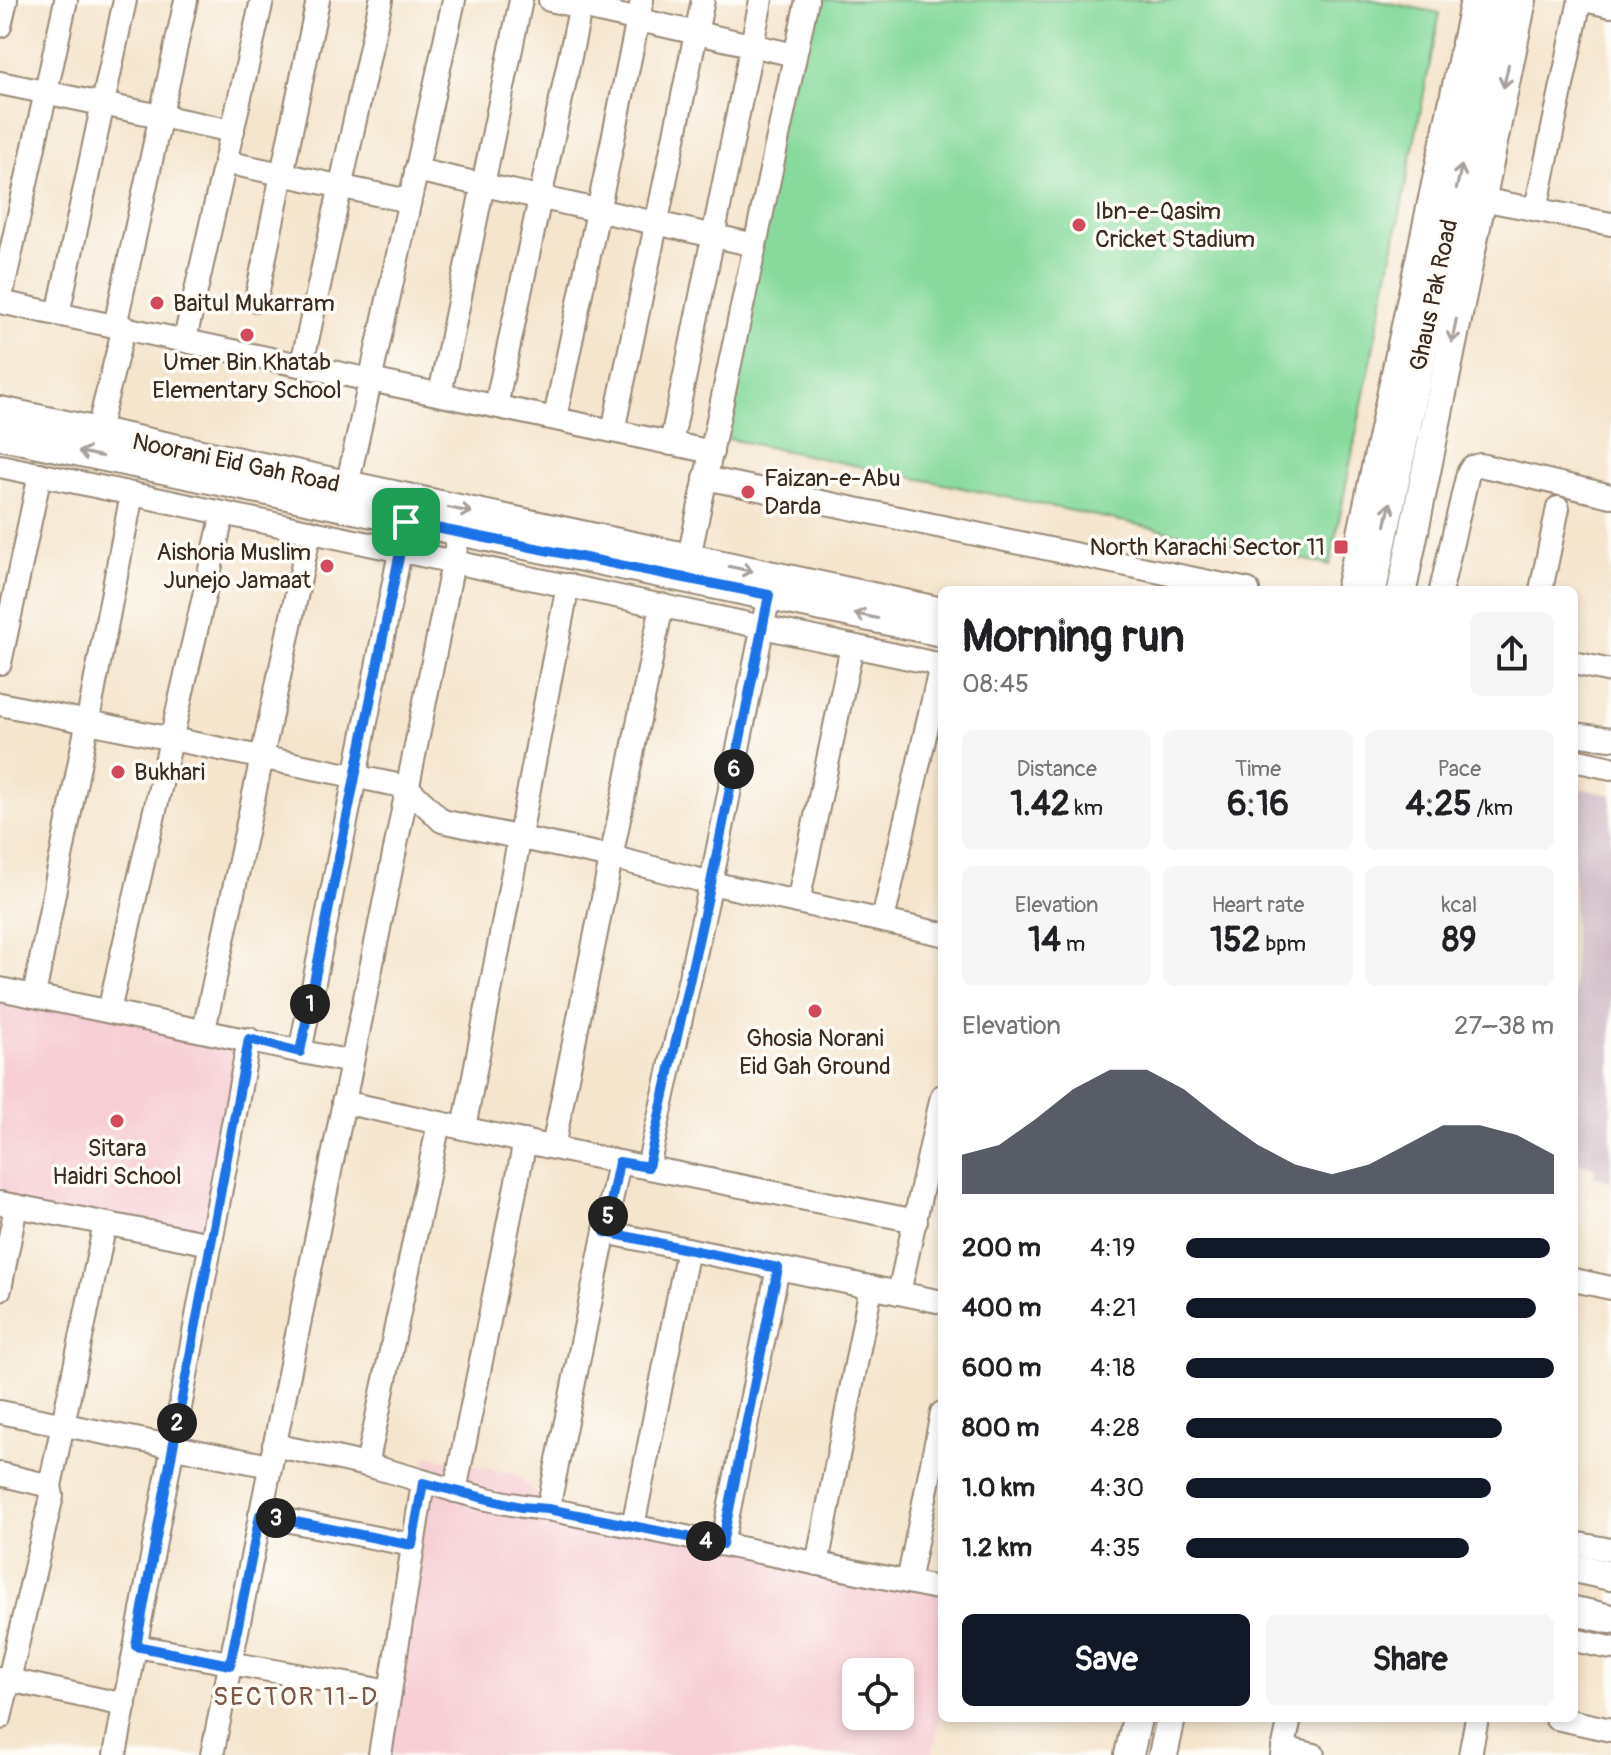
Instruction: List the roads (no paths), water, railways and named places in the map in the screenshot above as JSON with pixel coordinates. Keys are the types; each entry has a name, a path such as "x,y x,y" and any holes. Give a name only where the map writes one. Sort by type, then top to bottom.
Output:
{"main road":[{"name":"Ghaus Pak Road","path":"1373,586 1496,0"},
{"path":"1403,586 1522,0"},
{"name":"Noorani Eid Gah Road","path":"0,411 938,611"},
{"name":"Noorani Eid Gah Road","path":"0,435 938,631"},
{"path":"1578,1569 1611,1576"},
{"path":"1578,1612 1611,1619"},
{"path":"1129,1755 1136,1722"},
{"path":"1163,1755 1170,1722"}],"street":[{"path":"0,26 6,0"},
{"path":"66,0 0,302 712,452"},
{"path":"58,314 125,0"},
{"path":"97,434 186,0"},
{"path":"185,339 262,0"},
{"path":"256,300 318,0"},
{"path":"302,364 381,0"},
{"path":"347,486 454,0"},
{"path":"440,394 521,0"},
{"path":"550,0 640,10 696,33 795,55"},
{"path":"613,431 703,0"},
{"path":"671,444 761,0"},
{"path":"689,557 807,0"},
{"path":"1348,586 1472,0"},
{"path":"1536,209 1582,0 1611,6"},
{"path":"496,406 581,3"},
{"path":"555,418 640,10"},
{"path":"0,83 233,131"},
{"path":"225,162 409,201"},
{"path":"416,170 755,245"},
{"path":"1481,199 1611,224"},
{"path":"1442,586 1468,473 1472,467 1480,465 1611,496"},
{"path":"0,466 938,664"},
{"path":"0,663 40,474"},
{"path":"705,478 1229,586"},
{"path":"34,996 132,494"},
{"path":"1542,586 1558,508"},
{"path":"109,1011 223,513"},
{"path":"300,1052 406,522"},
{"path":"204,1030 310,531"},
{"path":"212,1755 459,533"},
{"path":"464,1128 568,585"},
{"path":"648,1167 711,883 769,595"},
{"path":"553,1147 662,605"},
{"path":"798,902 852,646"},
{"path":"1578,664 1611,671"},
{"path":"883,920 938,682"},
{"path":"0,704 407,787 442,821 938,933"},
{"path":"1578,735 1611,739"},
{"path":"1578,761 1611,768"},
{"path":"0,989 351,1062"},
{"path":"115,1755 249,1039"},
{"path":"343,1102 619,1162 916,1221"},
{"path":"899,1293 938,1115"},
{"path":"367,1465 439,1123"},
{"path":"455,1491 525,1141"},
{"path":"548,1509 619,1162"},
{"path":"0,1289 8,1204 211,1244"},
{"path":"0,1718 4,1679 52,1496 50,1486 105,1224"},
{"path":"605,1232 938,1301"},
{"path":"633,1526 688,1249"},
{"path":"722,1544 778,1268"},
{"path":"1578,1281 1611,1288"},
{"path":"817,1564 871,1287"},
{"path":"0,1412 173,1448 367,1465 423,1483 521,1507 548,1509 938,1588"},
{"path":"908,1582 938,1433"},
{"path":"0,1474 50,1486"},
{"path":"380,1755 423,1483"},
{"path":"260,1515 412,1545"},
{"path":"1578,1544 1611,1550"},
{"path":"1578,1641 1611,1648"},
{"path":"136,1646 390,1692"},
{"path":"4,1679 125,1705"},
{"path":"1289,1722 1282,1752 1314,1755"},
{"path":"1470,1755 1476,1722"},
{"path":"1574,1722 1611,1730"}],"place":[{"name":"Ibn-e-Qasim Cricket Stadium","path":"1079,225"},
{"name":"Baitul Mukarram","path":"157,303"},
{"name":"Umer Bin Khatab Elementary School","path":"247,335"},
{"name":"Faizan-e-Abu Darda","path":"748,492"},
{"name":"North Karachi Sector 11","path":"1341,547"},
{"name":"Aishoria Muslim Junejo Jamaat","path":"327,566"},
{"name":"Bukhari","path":"118,772"},
{"name":"Ghosia Norani Eid Gah Ground","path":"815,1011"},
{"name":"Sitara Haidri School","path":"117,1121"}],"district":[{"name":"SECTOR 11-D","path":"296,1697"}]}
